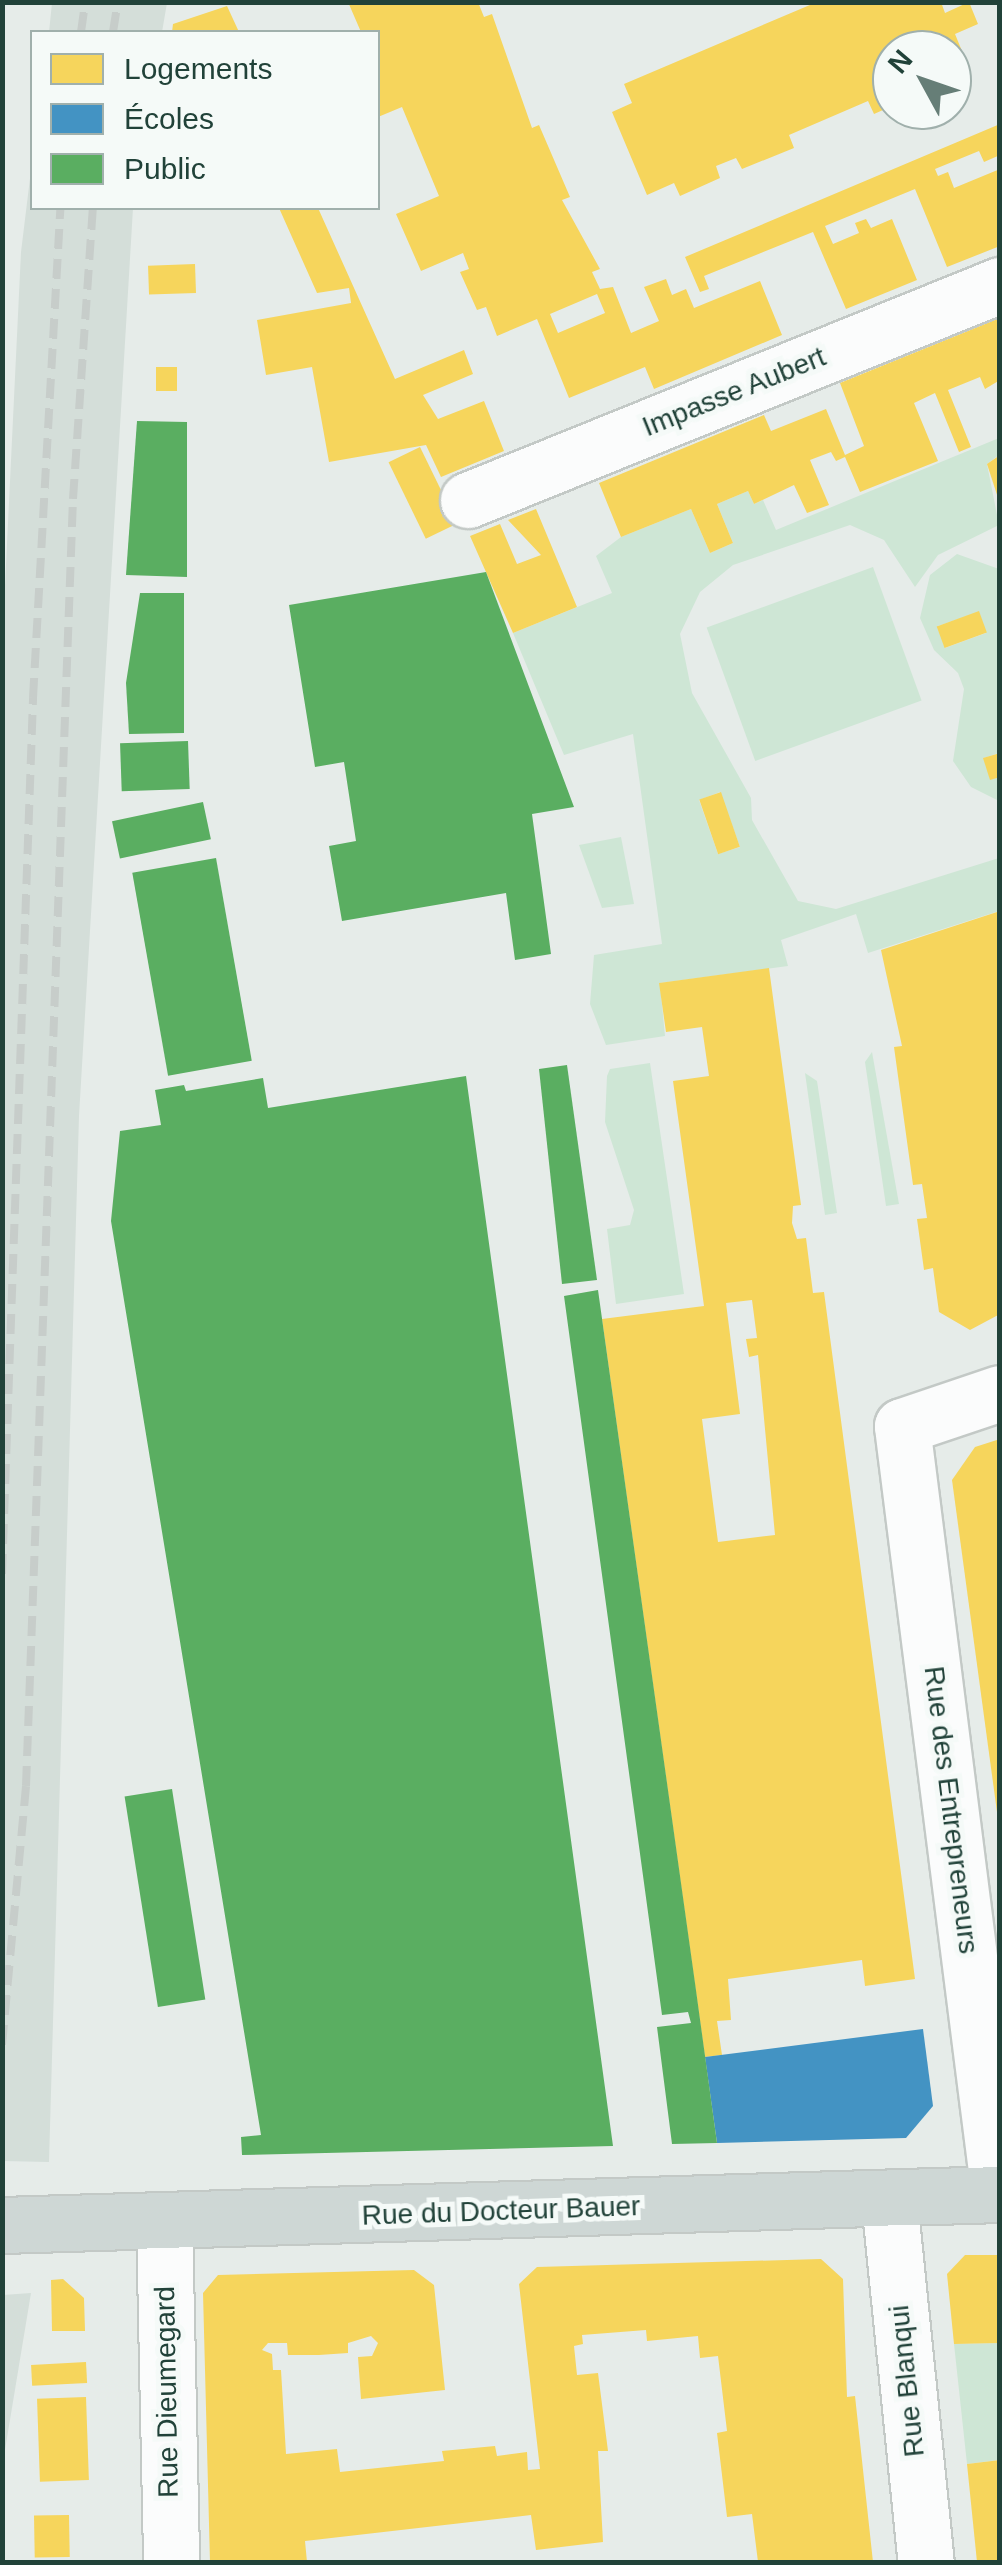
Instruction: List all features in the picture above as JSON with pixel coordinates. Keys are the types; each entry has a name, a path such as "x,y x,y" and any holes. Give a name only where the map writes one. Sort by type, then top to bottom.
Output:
{"main road":[{"name":"Rue du Docteur Bauer","path":"2,2225 999,2194"}],"street":[{"name":"Impasse Aubert","path":"468,500 1000,285"},
{"name":"Rue des Entrepreneurs","path":"999,2194 902,1426 1000,1393"},
{"name":"Rue Blanqui","path":"889,2200 926,2562"},
{"name":"Rue Dieumegard","path":"164,2221 170,2562"}],"shaded area":[{"path":"52,2 167,3 162,30 49,30"},
{"path":"30,178 30,210 133,210 79,1116 49,2162 2,2161 2,648 21,252"},
{"path":"31,2293 3,2462 3,2295"}],"green space":[{"path":"999,438 999,455 987,464 999,525 938,555 915,587 884,540 850,525 733,565 700,592 680,634 692,693 751,798 752,820 798,901 836,909 999,858 999,911 868,953 856,914 781,940 788,966 660,983 665,1036 606,1045 590,1004 594,955 662,944 633,734 564,755 513,633 612,593 596,556 621,537 691,509 710,553 733,543 717,504 748,491 754,504 763,500 776,530","holes":["720,792 740,847 718,854 699,800"]},
{"path":"957,554 999,569 999,753 984,758 999,777 999,801 971,787 953,761 964,689 958,673 934,650 920,618 930,575","holes":["979,612 986,633 945,648 938,626"]},
{"path":"873,567 922,700 755,761 707,628"},
{"path":"621,837 634,904 602,908 579,845"},
{"path":"872,1052 899,1204 886,1206 865,1062"},
{"path":"650,1063 684,1294 616,1304 607,1229 630,1225 634,1210 605,1122 607,1076 610,1069"},
{"path":"805,1073 817,1081 837,1213 825,1215"},
{"path":"999,2343 999,2460 967,2464 954,2344"}],"building: Logements":[{"path":"348,2 478,2 484,17 492,14 532,128 539,125 570,197 562,200 600,269 592,272 600,289 613,287 631,333 659,321 644,287 666,279 672,295 686,289 694,308 760,281 782,335 654,389 645,367 569,398 537,319 497,336 486,307 477,310 460,272 469,269 463,253 421,271 396,214 439,196 402,107 380,116 380,30 360,30","holes":["597,294 605,313 558,333 550,314"]},
{"path":"817,2 941,2 945,13 969,2 978,24 964,30 872,30 872,110 868,101 789,135 794,148 742,169 736,158 716,166 720,178 680,196 674,183 647,195 612,112 632,103 624,84"},
{"path":"227,6 238,30 172,30 173,24"},
{"path":"1000,124 1000,155 984,162 979,151 935,169 938,176 948,172 954,188 1000,169 1000,246 947,267 915,189 825,226 833,244 859,233 855,223 866,219 871,228 892,219 917,280 846,309 813,232 704,276 709,289 700,292 685,257"},
{"path":"280,210 319,210 395,379 464,350 473,374 423,395 438,419 484,401 504,451 441,477 426,445 329,462 312,367 266,375 257,320 351,303 349,288 317,293"},
{"path":"195,264 196,293 149,295 148,266"},
{"path":"1000,318 1000,380 985,389 980,377 948,390 971,447 959,452 935,393 914,403 938,461 860,492 845,457 836,461 831,452 810,460 829,505 807,513 794,485 754,504 748,491 717,504 733,543 710,553 691,509 621,537 599,483 764,415 771,431 826,409 845,455 864,446 840,383"},
{"path":"156,367 177,367 177,391 156,391"},
{"path":"420,447 457,523 426,539 389,462"},
{"path":"1000,455 1000,500 999,501 987,464"},
{"path":"536,509 577,607 513,633 470,536 500,524 517,564 541,555 508,520"},
{"path":"979,611 987,633 945,648 937,626"},
{"path":"1000,753 1000,777 990,780 983,758"},
{"path":"721,792 740,847 718,854 699,799"},
{"path":"1000,911 1000,1314 970,1330 939,1312 933,1268 924,1270 917,1219 927,1218 922,1184 913,1185 894,1047 902,1046 881,950"},
{"path":"769,968 801,1205 793,1206 792,1223 797,1239 806,1238 813,1293 824,1292 915,1979 865,1986 862,1960 728,1979 731,2020 717,2021 722,2055 705,2057 602,1319 704,1306 673,1081 709,1076 702,1027 666,1032 659,983","holes":["752,1300 757,1338 746,1339 749,1357 758,1355 775,1535 718,1542 702,1419 740,1414 726,1303"]},
{"path":"1000,1439 997,1812 952,1480 975,1447"},
{"path":"965,2255 1000,2255 1000,2343 954,2344 947,2274"},
{"path":"821,2259 843,2279 847,2397 855,2396 873,2562 758,2562 752,2514 727,2517 717,2433 727,2431 718,2356 700,2358 698,2336 647,2341 646,2330 582,2335 583,2344 574,2346 577,2375 598,2373 608,2451 598,2451 603,2542 536,2550 531,2515 305,2541 307,2562 210,2562 203,2293 218,2275 414,2270 434,2285 445,2390 361,2399 358,2357 372,2356 378,2343 371,2336 348,2343 348,2353 319,2355 288,2355 287,2343 268,2343 262,2350 272,2354 273,2370 281,2370 286,2454 337,2449 340,2472 444,2461 442,2451 495,2446 497,2456 527,2452 528,2470 540,2469 519,2284 537,2267"},
{"path":"63,2279 84,2298 85,2331 52,2331 51,2280"},
{"path":"86,2362 87,2383 32,2386 31,2365"},
{"path":"86,2397 89,2480 40,2482 37,2399"},
{"path":"1000,2460 1000,2562 977,2562 967,2464"},
{"path":"69,2515 70,2557 35,2558 34,2516"}],"building: Écoles":[{"path":"923,2029 933,2106 906,2138 717,2143 705,2057"}],"building: Public":[{"path":"137,421 187,422 187,577 126,575"},
{"path":"486,572 574,807 532,814 551,954 515,960 506,893 342,921 329,846 356,841 344,762 315,767 289,605"},
{"path":"140,593 184,593 184,733 129,734 126,683"},
{"path":"188,741 190,789 122,791 120,743"},
{"path":"203,802 211,839 120,859 112,821"},
{"path":"216,858 252,1061 168,1076 132,873"},
{"path":"567,1065 597,1280 562,1284 539,1069"},
{"path":"466,1076 613,2146 242,2155 241,2137 261,2135 111,1221 120,1131 161,1125 155,1090 184,1085 186,1091 263,1078 268,1108"},
{"path":"598,1290 717,2143 672,2144 657,2027 691,2023 688,2012 662,2015 564,1296"},
{"path":"172,1789 205,1999 158,2007 125,1797"}],"railway":[{"path":"81,30 85,2"},
{"path":"113,30 118,2"},
{"path":"2,1574 33,698 60,210"},
{"path":"2,2045 26,1786 73,499 93,210"}]}
